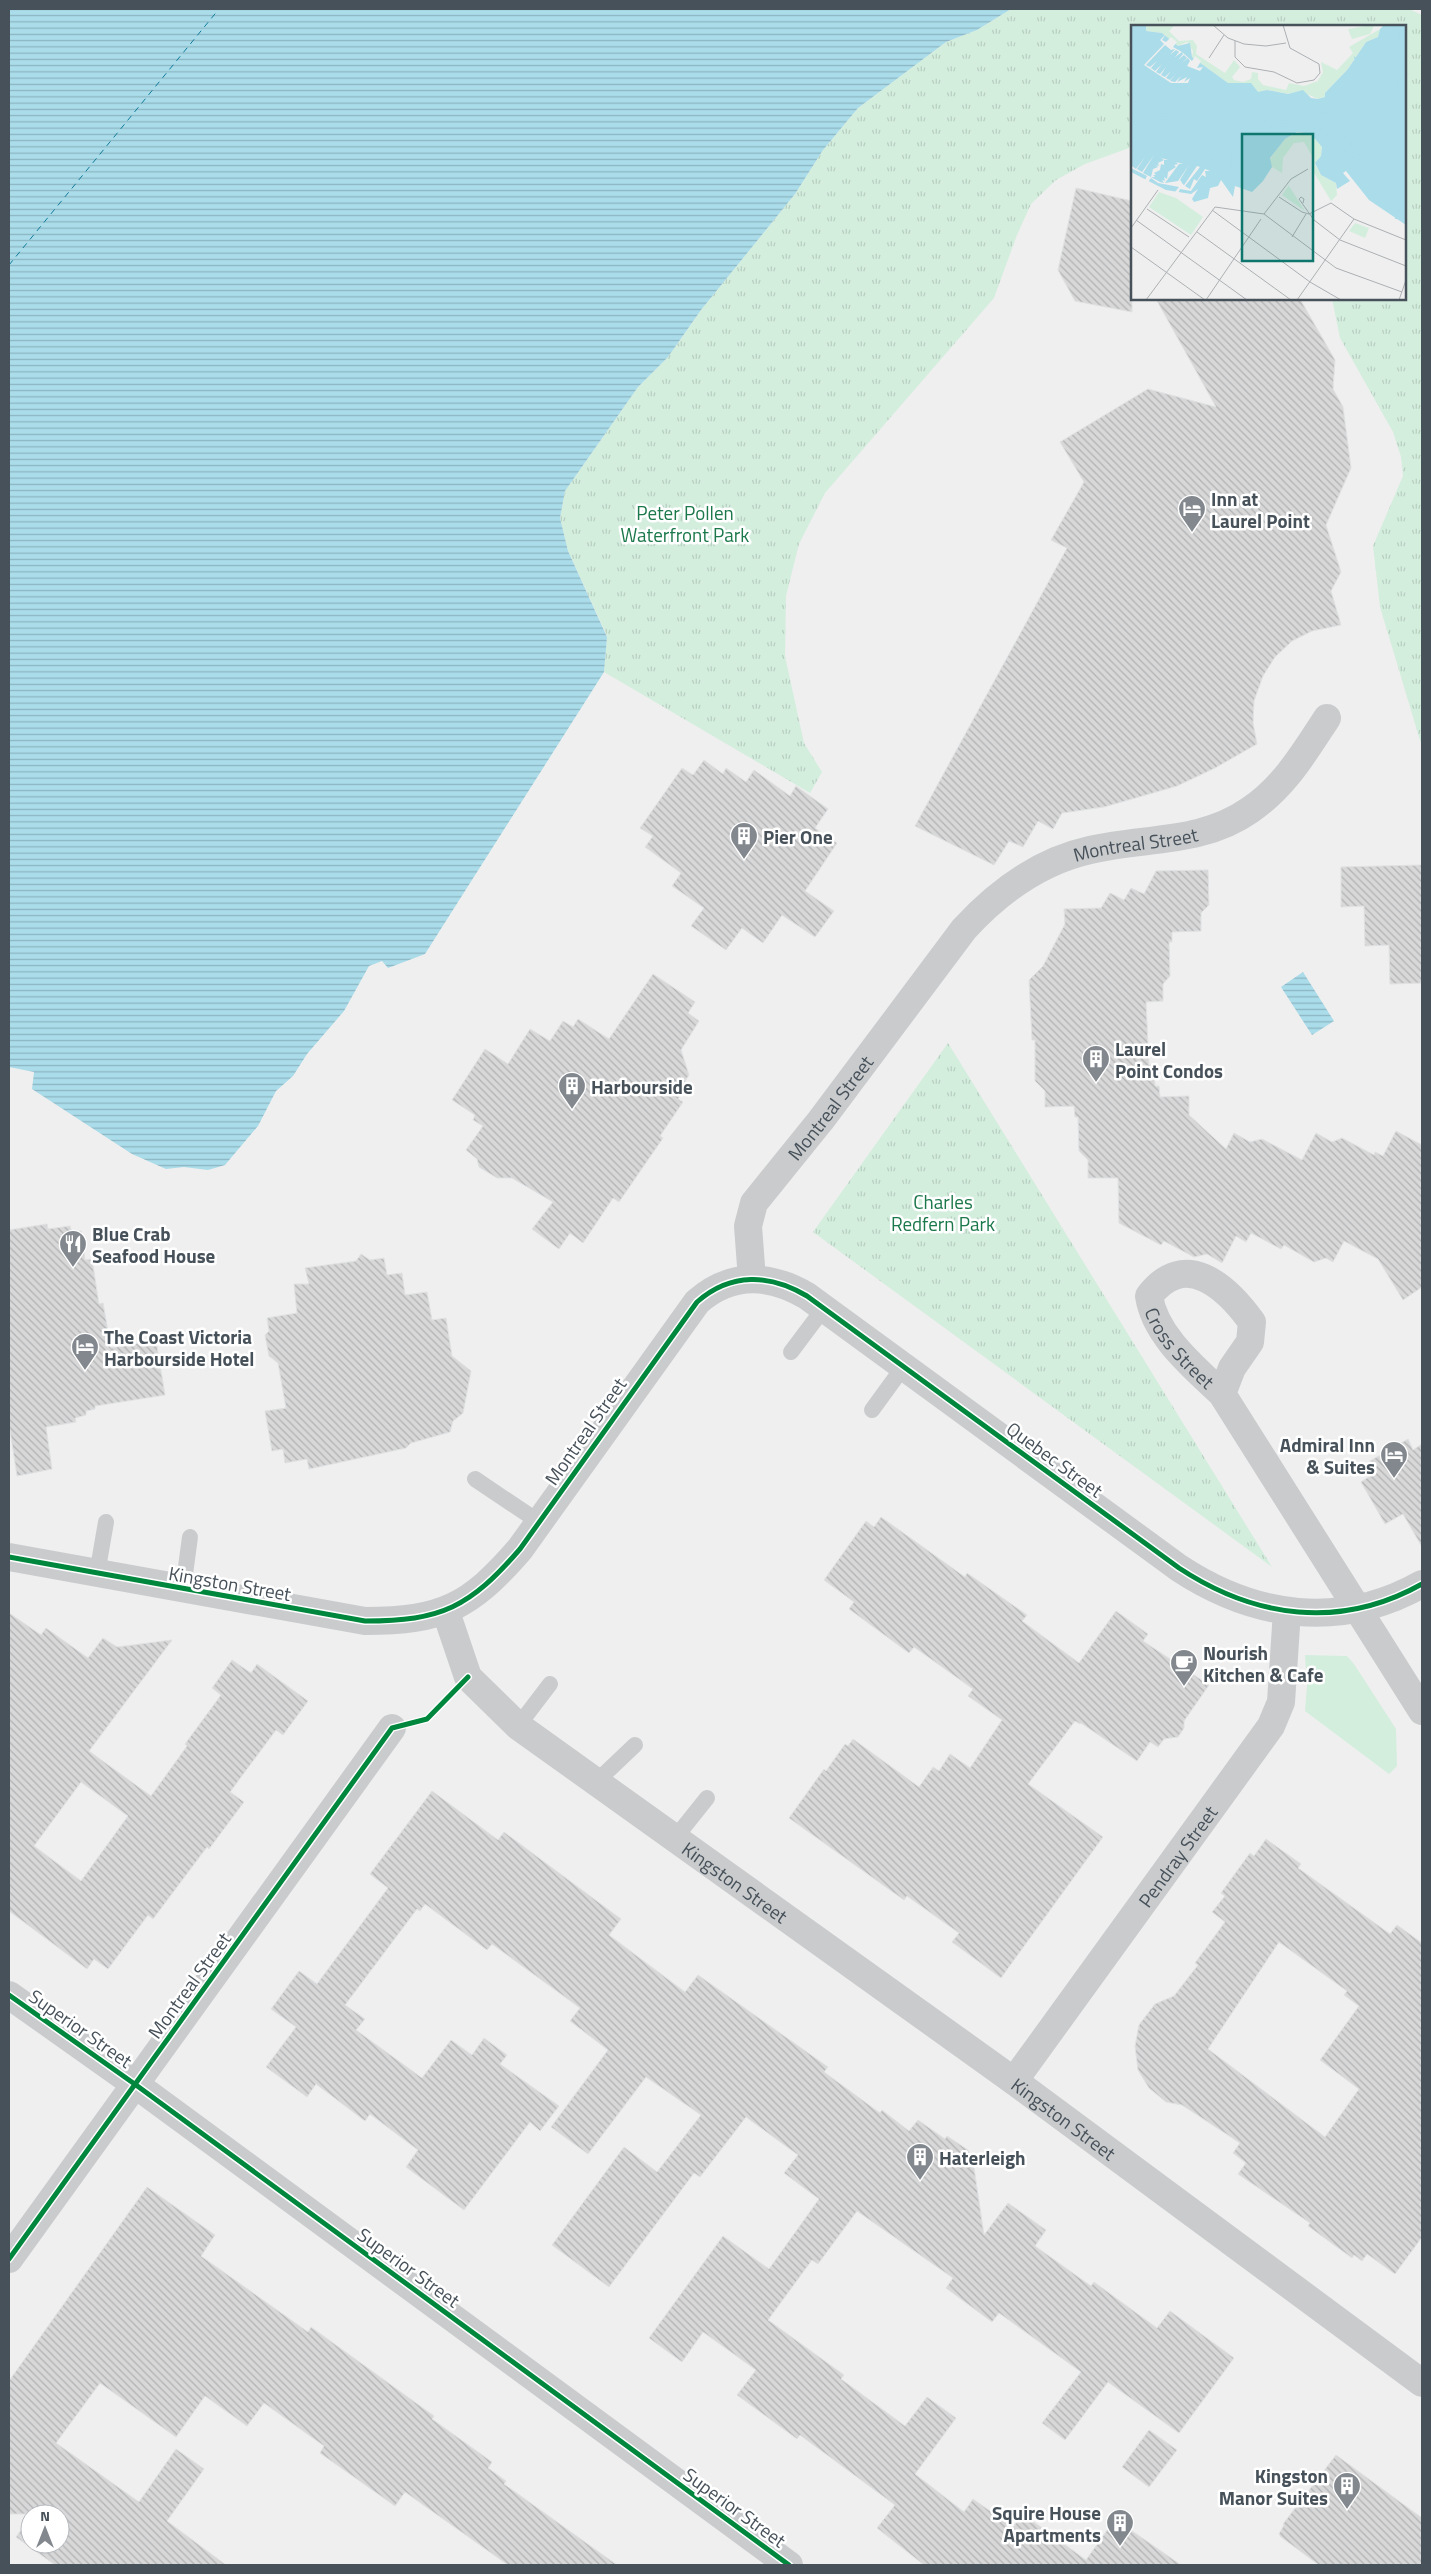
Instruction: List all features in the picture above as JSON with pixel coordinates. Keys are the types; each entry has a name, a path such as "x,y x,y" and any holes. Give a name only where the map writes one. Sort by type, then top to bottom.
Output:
{"street":[{"name":"Montreal Street","path":"446,1612 488,1583 520,1549 697,1302 721,1284 733,1280 752,1279 748,1226 754,1203 838,1098 964,929 984,908 1007,889 1058,860 1089,850 1182,838 1216,827 1248,812 1273,792 1294,770 1327,718"},
{"name":"Quebec Street","path":"752,1279 774,1282 795,1289 824,1308 1204,1584 1232,1598 1259,1606 1287,1611 1325,1612 1359,1610"},
{"name":"Cross Street","path":"1222,1394 1359,1610"},
{"name":"Kingston Street","path":"9,1558 366,1622 416,1619 446,1612 468,1677 518,1726 1014,2081 1422,2383"},
{"path":"1422,1584 1388,1600 1359,1610 1422,1711"},
{"name":"Pendray Street","path":"1014,2081 1271,1726 1281,1702 1287,1611"},
{"name":"Montreal Street","path":"9,2259 392,1728"},
{"name":"Superior Street","path":"9,1995 136,2085 789,2565"}],"lane":[{"path":"791,1352 824,1308"},
{"path":"872,1410 904,1366"},
{"path":"475,1479 539,1522"},
{"path":"97,1574 106,1522"},
{"path":"183,1589 190,1537"},
{"path":"518,1726 550,1684"},
{"path":"596,1782 635,1745"},
{"path":"675,1838 707,1798"}],"green space":[{"name":"Peter Pollen Waterfront Park","path":"1011,9 1409,9 1422,15 1422,747 1380,607 1373,546 1403,476 1401,457 1393,432 1340,338 1332,300 1406,300 1406,25 1131,25 1131,147 1085,164 1056,180 1031,204 1017,235 994,298 825,493 799,544 786,596 785,656 804,743 822,772 810,793 604,672 607,636 568,551 560,518 565,491 638,387 668,357 701,310 795,194 823,150 858,108 946,42 977,30"},
{"name":"Charles Redfern Park","path":"948,1043 1272,1567 813,1232"},
{"path":"1305,1655 1347,1656 1354,1664 1396,1729 1397,1766 1389,1774 1305,1711 1307,1686"}],"water":[{"path":"9,9 1011,9 977,30 946,42 858,108 823,150 795,194 701,310 668,357 638,387 565,491 560,518 568,551 607,637 604,672 425,954 388,968 382,961 369,966 344,1011 307,1054 293,1076 276,1091 258,1126 225,1165 208,1170 184,1167 166,1169 132,1154 32,1089 34,1072 9,1067"},
{"path":"1303,972 1334,1021 1312,1035 1281,987"}],"building":[{"path":"1076,188 1131,201 1132,312 1075,301 1058,270"},
{"name":"Inn at Laurel Point","path":"1157,300 1301,300 1335,360 1333,389 1343,407 1351,468 1326,525 1341,572 1331,591 1341,625 1312,631 1292,641 1275,657 1263,676 1254,701 1253,723 1257,744 1215,768 1177,786 1104,807 1062,813 1053,829 1038,821 1023,847 1009,841 994,865 915,826 1067,548 1051,540 1084,482 1060,442 1148,389 1216,407"},
{"name":"Pier One","path":"704,760 723,774 726,768 746,782 754,770 790,796 796,786 828,809 815,828 837,843 805,891 834,911 815,937 782,915 763,943 742,928 726,950 691,926 704,908 672,886 681,873 645,847 653,836 640,828 682,768 693,775"},
{"path":"1422,865 1422,983 1390,984 1389,945 1365,946 1364,906 1341,907 1341,867"},
{"name":"Laurel Point Condos","path":"1208,870 1209,905 1201,913 1201,931 1172,932 1172,942 1169,942 1170,976 1163,984 1163,1001 1146,1002 1149,1065 1154,1065 1155,1086 1159,1086 1160,1097 1189,1096 1189,1115 1226,1149 1234,1133 1250,1142 1262,1139 1302,1160 1316,1133 1332,1142 1342,1138 1374,1155 1375,1152 1383,1156 1396,1131 1422,1145 1422,1287 1403,1300 1378,1259 1344,1241 1333,1262 1326,1258 1314,1262 1284,1245 1281,1249 1251,1233 1246,1242 1236,1236 1222,1263 1207,1254 1194,1257 1164,1241 1161,1245 1119,1223 1118,1178 1088,1178 1088,1160 1079,1151 1078,1117 1075,1117 1074,1106 1045,1107 1045,1091 1035,1081 1035,1040 1032,1040 1029,980 1043,966 1065,924 1064,909 1101,908 1110,893 1124,900 1131,888 1144,894 1156,871"},
{"name":"Harbourside","path":"653,974 695,1002 688,1013 699,1021 681,1050 689,1075 685,1081 689,1084 678,1099 683,1102 660,1136 663,1138 619,1202 613,1198 583,1243 570,1233 559,1249 532,1229 553,1202 512,1178 497,1178 479,1167 477,1159 466,1150 483,1126 473,1120 475,1115 452,1100 485,1049 508,1064 530,1029 550,1041 563,1021 573,1027 578,1019 609,1039"},
{"name":"The Coast Victoria Harbourside Hotel","path":"47,1224 48,1229 70,1226 72,1233 81,1231 85,1260 92,1259 99,1304 103,1303 111,1348 156,1340 165,1395 95,1406 95,1409 86,1411 86,1415 75,1418 76,1422 46,1427 52,1469 17,1476 9,1424 9,1230"},
{"path":"361,1254 370,1260 384,1258 387,1275 402,1273 405,1295 427,1292 432,1320 446,1318 452,1356 471,1371 463,1413 453,1421 450,1432 411,1443 406,1448 309,1469 307,1459 285,1463 283,1449 272,1451 265,1411 286,1408 278,1363 269,1356 265,1335 269,1331 267,1318 297,1313 294,1284 309,1284 305,1268 356,1261"},
{"name":"Admiral Inn & Suites","path":"1408,1439 1413,1450 1422,1444 1422,1547 1403,1514 1385,1524 1361,1482 1370,1476 1363,1465"},
{"path":"881,1517 965,1577 967,1573 1027,1615 1022,1621 1079,1663 1116,1611 1148,1634 1143,1641 1209,1685 1184,1721 1184,1728 1178,1737 1164,1739 1158,1747 1150,1742 1137,1761 1081,1723 1075,1721 1028,1784 1103,1837 1001,1978 952,1942 959,1933 907,1896 904,1900 789,1818 824,1769 826,1771 845,1744 848,1746 853,1739 919,1787 933,1767 939,1771 950,1754 970,1768 1002,1720 968,1696 973,1689 914,1647 909,1653 849,1609 854,1602 824,1580 866,1521 874,1527"},
{"path":"9,1613 41,1635 46,1628 88,1658 103,1638 117,1647 172,1640 89,1751 151,1796 187,1746 185,1744 221,1695 212,1688 232,1660 251,1673 257,1664 308,1701 283,1735 276,1730 230,1792 244,1802 209,1849 207,1847 153,1919 148,1915 108,1969 94,1959 87,1969 9,1911","holes":["81,1782 128,1816 81,1881 34,1846"]},
{"path":"432,1791 498,1840 504,1832 621,1919 609,1935 685,1992 698,1975 828,2067 824,2072 880,2113 882,2110 909,2131 918,2120 945,2139 947,2136 968,2150 973,2161 984,2235 1008,2203 1046,2230 1035,2246 1091,2286 1094,2282 1157,2328 1170,2311 1234,2358 1179,2433 1108,2382 1065,2440 1042,2423 1081,2372 999,2313 992,2322 946,2288 953,2278 857,2211 818,2264 812,2260 768,2320 844,2375 841,2379 905,2426 927,2397 956,2418 915,2474 964,2512 973,2499 1013,2527 1023,2514 1086,2560 1115,2519 1181,2565 924,2565 877,2528 895,2505 800,2435 797,2439 737,2395 756,2370 703,2332 682,2362 649,2338 723,2236 769,2269 819,2199 784,2173 798,2155 746,2117 700,2177 694,2173 609,2287 552,2245 624,2147 657,2172 701,2115 646,2077 588,2154 551,2127 608,2050 570,2021 580,2008 492,1944 487,1950 425,1904 420,1911 417,1909 345,2005 365,2019 356,2030 422,2078 451,2040 472,2055 484,2038 507,2055 500,2064 559,2106 540,2131 530,2122 464,2210 406,2167 418,2150 370,2114 365,2121 316,2084 307,2097 266,2067 296,2027 271,2009 299,1971 317,1984 388,1888 370,1874"},
{"path":"1266,1839 1301,1864 1298,1868 1390,1934 1397,1925 1422,1943 1422,2237 1395,2274 1367,2254 1362,2261 1354,2255 1352,2258 1308,2226 1310,2223 1238,2174 1246,2163 1233,2153 1240,2143 1182,2105 1166,2102 1149,2088 1138,2070 1135,2046 1139,2025 1155,2004 1174,1996 1198,1965 1195,1963 1225,1922 1212,1912 1225,1896 1221,1893 1250,1853 1254,1856","holes":["1279,1942 1347,1991 1344,1995 1359,2006 1320,2060 1359,2089 1325,2137 1208,2049"]},
{"path":"147,2187 215,2235 201,2256 308,2332 311,2327 434,2416 432,2419 492,2462 488,2468 506,2481 504,2484 617,2565 508,2565 405,2492 395,2506 320,2453 324,2446 264,2403 247,2426 205,2396 176,2437 100,2383 56,2443 139,2502 176,2449 204,2469 167,2521 226,2565 55,2565 40,2554 70,2554 70,2504 20,2504 20,2514 9,2514 9,2381"},
{"path":"1149,2430 1177,2450 1149,2487 1122,2467"},
{"name":"Kingston Manor Suites","path":"1336,2455 1422,2518 1422,2565 1319,2565 1281,2537 1279,2534 1283,2524"},
{"path":"20,2532 20,2540 16,2537"}],"ferry route":[{"path":"9,265 219,9"}],"cycle path":[{"path":"9,1557 365,1621 415,1618 435,1614 453,1607 486,1585 520,1549 697,1302 723,1285 737,1281 765,1280 779,1283 807,1296 1179,1568 1208,1585 1238,1598 1268,1607 1298,1612 1329,1612 1360,1608 1391,1599 1422,1584"},
{"path":"9,2259 392,1728 427,1719 468,1677"},
{"path":"9,1995 136,2085 789,2565"}],"place":[{"name":"Inn at Laurel Point","path":"1192,533"},
{"name":"Pier One","path":"744,860"},
{"name":"Laurel Point Condos","path":"1096,1083"},
{"name":"Harbourside","path":"572,1110"},
{"name":"Blue Crab Seafood House","path":"73,1268"},
{"name":"The Coast Victoria Harbourside Hotel","path":"85,1371"},
{"name":"Admiral Inn & Suites","path":"1394,1479"},
{"name":"Nourish Kitchen & Cafe","path":"1184,1687"},
{"name":"Haterleigh","path":"920,2181"},
{"name":"Kingston Manor Suites","path":"1347,2510"},
{"name":"Squire House Apartments","path":"1120,2547"}]}
